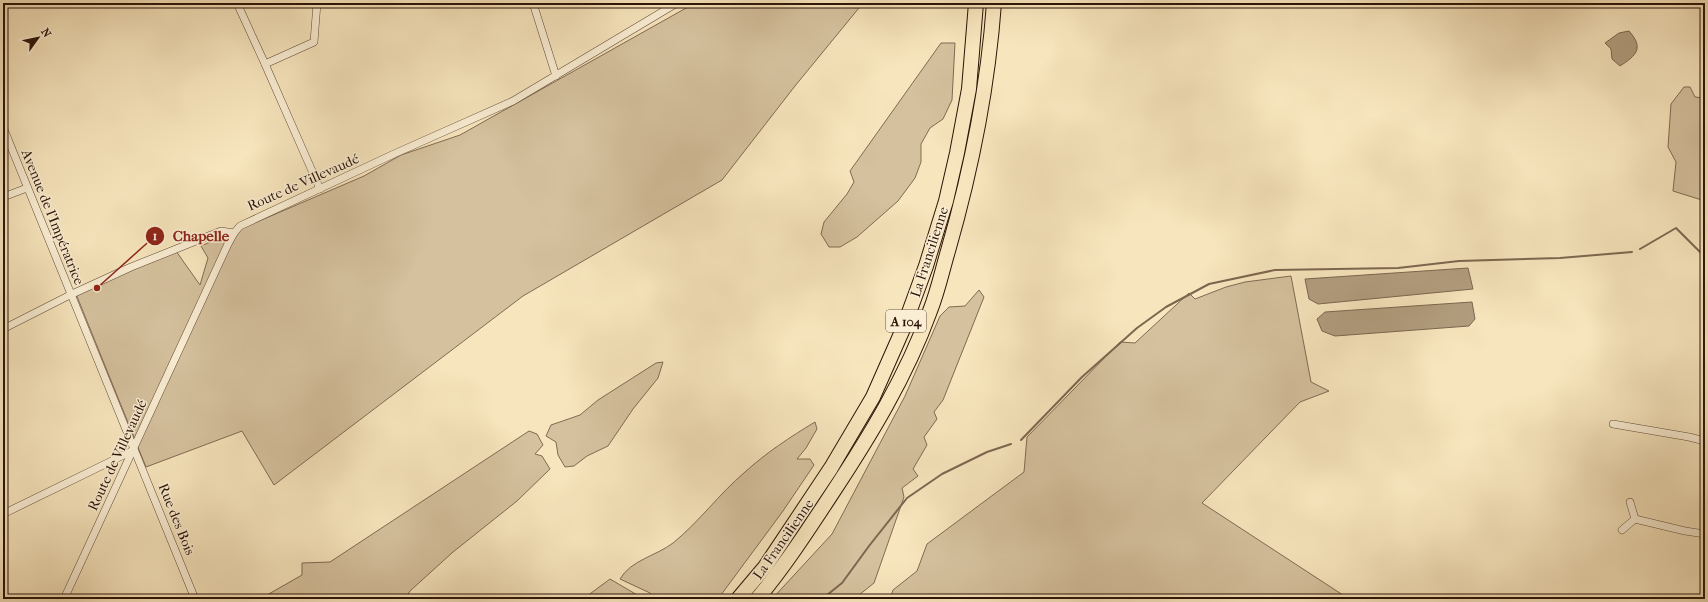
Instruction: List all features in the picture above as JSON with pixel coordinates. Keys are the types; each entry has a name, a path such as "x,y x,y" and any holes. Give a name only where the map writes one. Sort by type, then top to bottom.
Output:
{"highway":[{"name":"La Francilienne","path":"738,599 765,568 831,468 873,397 903,329 926,266 942,215 958,152 969,89 976,3"},
{"name":"La Francilienne","path":"757,599 818,515 867,441 902,377 931,310 958,218 970,166 986,68 994,3"},
{"path":"986,68 995,58 1004,3"}],"street":[{"path":"237,3 320,189"},
{"path":"265,64 314,42 317,3"},
{"path":"533,3 556,76"},
{"name":"Route de Villevaudé","path":"64,599 234,233 240,226 513,101 677,3"},
{"name":"Avenue de l'Impératrice","path":"3,128 134,450"},
{"path":"3,197 27,188"},
{"path":"3,330 70,295 131,267 221,231 234,233"},
{"path":"1614,424 1705,441"},
{"path":"3,514 134,450"},
{"name":"Rue des Bois","path":"134,450 195,599"},
{"path":"1630,502 1635,519"},
{"path":"1622,530 1635,519"},
{"path":"1635,519 1685,531 1705,534"}],"shaded area":[{"path":"695,3 863,3 795,86 722,180 523,296 274,485 242,431 146,467 76,294 176,251 200,285 208,258 201,246 364,176 401,155 460,135"},
{"path":"1629,31 1636,42 1636,51 1631,58 1620,66 1612,59 1611,49 1605,43 1619,33"},
{"path":"941,43 955,43 952,100 943,119 930,128 921,144 921,162 915,178 898,201 857,237 840,247 829,247 821,234 824,222 847,194 854,182 850,171"},
{"path":"1684,87 1690,87 1695,97 1704,98 1705,91 1705,201 1673,191 1676,162 1668,147 1671,104"},
{"path":"1468,268 1473,289 1318,304 1309,299 1305,279"},
{"path":"1291,276 1311,382 1329,391 1300,402 1202,503 1349,599 890,599 893,590 917,571 927,544 1024,472 1027,437 1120,342 1135,343 1189,293 1195,299 1226,287 1245,282"},
{"path":"979,290 984,297 943,400 934,412 937,419 924,437 927,445 913,469 918,476 902,488 904,497 874,583 854,599 772,599 832,534 905,396 940,316 949,307 965,306"},
{"path":"1472,302 1475,319 1469,326 1335,336 1322,331 1317,319 1325,312"},
{"path":"663,362 658,378 633,409 608,446 587,456 574,466 565,467 558,455 556,442 546,436 551,425 580,415 598,400 656,363"},
{"path":"815,422 817,429 806,448 797,459 810,459 814,465 783,511 718,599 654,599 650,593 620,579 631,567 673,543 692,526 726,489 761,458 787,439"},
{"path":"529,431 537,434 543,445 535,454 542,456 550,469 517,501 453,552 410,591 405,599 260,599 302,575 302,563 330,562"},
{"path":"610,579 644,599 583,599"}],"waterway":[{"path":"1640,249 1676,228 1705,257"},
{"path":"1021,440 1082,377 1137,328 1166,307 1209,284 1275,270 1398,268 1459,261 1560,258 1632,252"},
{"path":"822,599 842,583 907,498 942,474 987,452 1011,444"}],"place":[{"name":"Chapelle","path":"97,288"}]}
